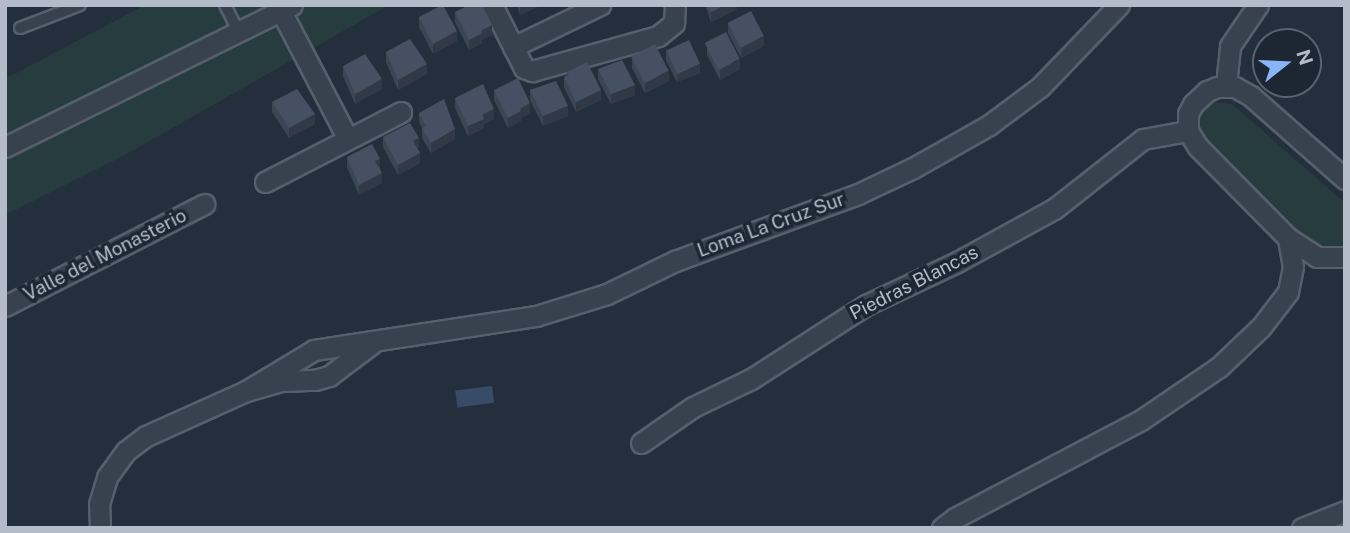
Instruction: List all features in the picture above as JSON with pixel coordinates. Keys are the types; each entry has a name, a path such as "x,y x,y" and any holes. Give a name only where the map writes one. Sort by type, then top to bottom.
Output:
{"street":[{"path":"492,5 524,68 532,71 659,36 674,23 675,5"},
{"path":"513,47 600,5"},
{"name":"Loma La Cruz Sur","path":"246,391 314,350 345,343 373,343 536,316 607,293 675,261 858,194 914,168 989,125 1040,87 1119,5"},
{"path":"1226,85 1230,46 1258,5"},
{"path":"5,147 286,8 348,139"},
{"path":"1340,258 1307,253 1288,238 1198,148 1188,131 1188,114 1193,104 1207,91 1226,85 1242,90 1345,180"},
{"path":"265,182 401,111"},
{"name":"Piedras Blancas","path":"641,443 693,407 751,379 866,304 957,262 1054,209 1143,139 1157,134 1188,131"},
{"name":"Valle del Monasterio","path":"5,306 204,204"},
{"path":"1288,238 1293,267 1288,292"},
{"path":"942,528 955,518 1141,420 1195,385 1241,347 1288,292 1340,258"},
{"name":"Loma La Cruz Sur","path":"100,528 99,504 102,491 107,477 126,451 176,420 246,391 282,381 315,380 329,376 373,343"},
{"path":"1302,528 1345,512"}],"lane":[{"path":"20,28 80,5"},
{"path":"225,5 240,32"}],"green space":[{"path":"145,5 389,5 125,155 5,215 5,79"},
{"path":"1215,102 1232,104 1345,203 1345,245 1338,250 1323,251 1305,244 1199,140 1196,129 1200,113"}],"water":[{"path":"492,386 494,403 457,407 455,391"}],"building":[{"path":"443,5 457,31 433,44 419,17"},
{"path":"469,5 482,5 492,25 469,40 455,12"},
{"path":"708,5 725,5 711,12"},
{"path":"751,11 764,36 741,48 728,23"},
{"path":"726,32 740,59 718,70 705,43"},
{"path":"410,39 427,64 398,80 386,52"},
{"path":"689,40 700,64 677,74 666,51"},
{"path":"655,44 669,71 645,83 631,56"},
{"path":"365,54 382,79 355,94 343,66"},
{"path":"622,60 635,85 611,94 598,69"},
{"path":"587,62 601,90 576,102 564,77 569,75 567,72"},
{"path":"518,78 530,103 508,118 494,90"},
{"path":"556,81 568,106 543,116 530,90"},
{"path":"483,84 494,109 482,115 484,119 468,126 455,98"},
{"path":"297,89 315,114 289,128 272,102"},
{"path":"444,99 455,129 431,143 422,128 426,126 419,113"},
{"path":"410,123 419,138 413,141 420,153 398,165 383,137"},
{"path":"372,144 380,159 375,161 382,173 359,185 347,157"}]}
